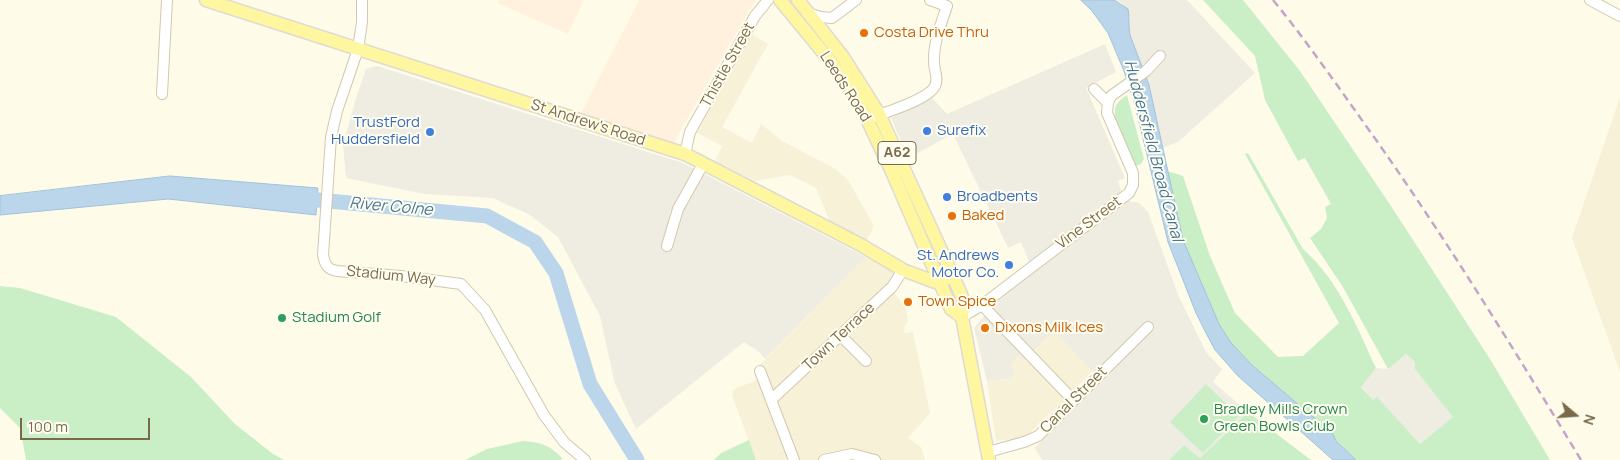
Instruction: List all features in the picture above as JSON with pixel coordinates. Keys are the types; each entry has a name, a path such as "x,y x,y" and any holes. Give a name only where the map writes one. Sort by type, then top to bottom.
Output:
{"main road":[{"name":"St Andrew's Road","path":"206,0 685,154 861,245 903,270 935,282 940,282"},
{"name":"Leeds Road","path":"780,0 873,117 951,308 962,317"},
{"name":"Leeds Road","path":"798,0 848,64 952,276 964,305 962,317 989,456"},
{"path":"940,282 952,276"}],"street":[{"path":"162,94 167,0"},
{"name":"Stadium Way","path":"362,0 362,22 358,49 331,137 323,255 325,265 330,270 461,284 485,310 544,415 564,442 585,460"},
{"name":"Thistle Street","path":"663,147 675,146 690,132 755,16 768,0"},
{"path":"828,38 832,18 856,0"},
{"path":"873,117 927,94 935,86 934,54 947,6 930,0"},
{"path":"1591,0 1620,16"},
{"path":"808,13 832,18"},
{"path":"1094,89 1108,103 1111,96 1146,71 1160,56"},
{"name":"Vine Street","path":"962,317 982,305 1129,193 1133,185 1133,173 1106,114 1108,103"},
{"name":"Thistle Street","path":"685,154 690,132"},
{"path":"667,246 678,209 703,164"},
{"name":"Town Terrace","path":"771,400 892,287 903,270"},
{"path":"982,305 1074,400"},
{"name":"Canal Street","path":"989,456 1038,436 1148,327"},
{"path":"840,335 866,361"},
{"path":"760,371 794,460"},
{"path":"824,460 852,454 874,460"}],"shaded area":[{"path":"499,0 584,0 568,34 497,3"},
{"path":"639,0 756,0 673,144 580,115"},
{"path":"1114,0 1187,0 1255,73 1178,142 1162,148 1149,85 1128,27 1130,18 1121,3"},
{"path":"752,34 768,44 722,127 752,143 761,124 782,141 834,168 848,180 874,226 867,240 830,222 816,188 790,175 755,181 715,161 722,146 697,133"},
{"path":"1105,44 1116,72 1086,88 1125,178 1118,181 1122,194 1130,201 1139,203 1148,212 1179,297 1206,352 1222,369 1213,382 1248,412 1200,458 1184,445 1169,460 1042,460 1035,448 1101,378 1092,371 1054,330 1024,361 1019,355 1010,365 1016,374 1009,379 987,381 974,328 1000,297 1033,272 1021,242 1008,248 953,134 908,158 891,118 931,97 947,114"},
{"path":"377,66 683,163 866,257 765,359 758,351 744,342 636,429 615,384 600,316 558,237 530,215 493,198 425,194 346,178 343,145 356,98 366,69"},
{"path":"1620,97 1620,372 1572,238"},
{"path":"866,257 892,270 894,279 889,286 906,308 908,321 905,325 904,333 913,332 930,413 908,438 921,447 925,460 756,460 732,395 734,389 757,380 754,371"},
{"path":"1054,329 1092,371 1062,403 1023,439 996,441 987,381 1009,379 1016,374 1009,365 1019,355 1025,361"},
{"path":"1406,354 1415,362 1415,369 1454,417 1420,444 1377,398 1373,400 1361,386 1376,368 1388,369"}],"green space":[{"path":"1203,0 1243,0 1300,71 1391,206 1490,359 1550,460 1356,460 1336,441 1333,434 1253,366 1231,343 1219,324 1183,240 1167,171 1183,176 1210,256 1235,313 1278,357 1303,356 1339,323 1245,154 1248,153 1303,249 1327,275 1354,320 1376,368 1361,387 1373,400 1377,397 1420,444 1453,417 1415,369 1415,362 1406,354 1388,369 1343,287 1310,238 1321,229 1327,218 1325,207 1331,204 1305,158 1298,161 1265,100 1255,56"},
{"path":"1127,95 1144,159 1141,164 1136,166 1121,136 1115,112 1119,101"},
{"path":"0,286 20,288 116,317 191,377 235,424 273,454 284,460 26,460 20,428 0,408"},
{"name":"Bradley Mills Crown Green Bowls Club","path":"1206,384 1239,416 1203,453 1170,422"},
{"path":"1248,412 1311,460 1169,460 1184,445 1200,458"},
{"path":"749,440 756,460 714,460 721,453"},
{"path":"523,441 544,445 562,458 561,460 465,460 487,449"}],"water":[{"name":"Huddersfield Broad Canal","path":"1081,0 1114,0 1128,9 1130,35 1149,85 1183,240 1219,324 1231,343 1253,366 1333,434 1336,441 1356,460 1333,460 1238,376 1215,350 1196,313 1168,242 1134,101 1124,71 1108,33 1092,11"},
{"path":"170,176 318,188 316,215 168,199 0,215 0,196"}],"waterway":[{"name":"River Colne","path":"297,198 487,216 535,242 556,273 590,384 637,460"}],"railway":[{"path":"1273,0 1337,85 1428,216 1581,460"}],"place":[{"name":"Costa Drive Thru","path":"864,33"},
{"name":"Surefix","path":"927,131"},
{"name":"TrustFord Huddersfield","path":"430,132"},
{"name":"Broadbents","path":"947,197"},
{"name":"Baked","path":"952,216"},
{"name":"St. Andrews Motor Co.","path":"1009,265"},
{"name":"Town Spice","path":"908,302"},
{"name":"Stadium Golf","path":"282,318"},
{"name":"Dixons Milk Ices","path":"985,328"},
{"name":"Bradley Mills Crown Green Bowls Club","path":"1204,419"}]}
